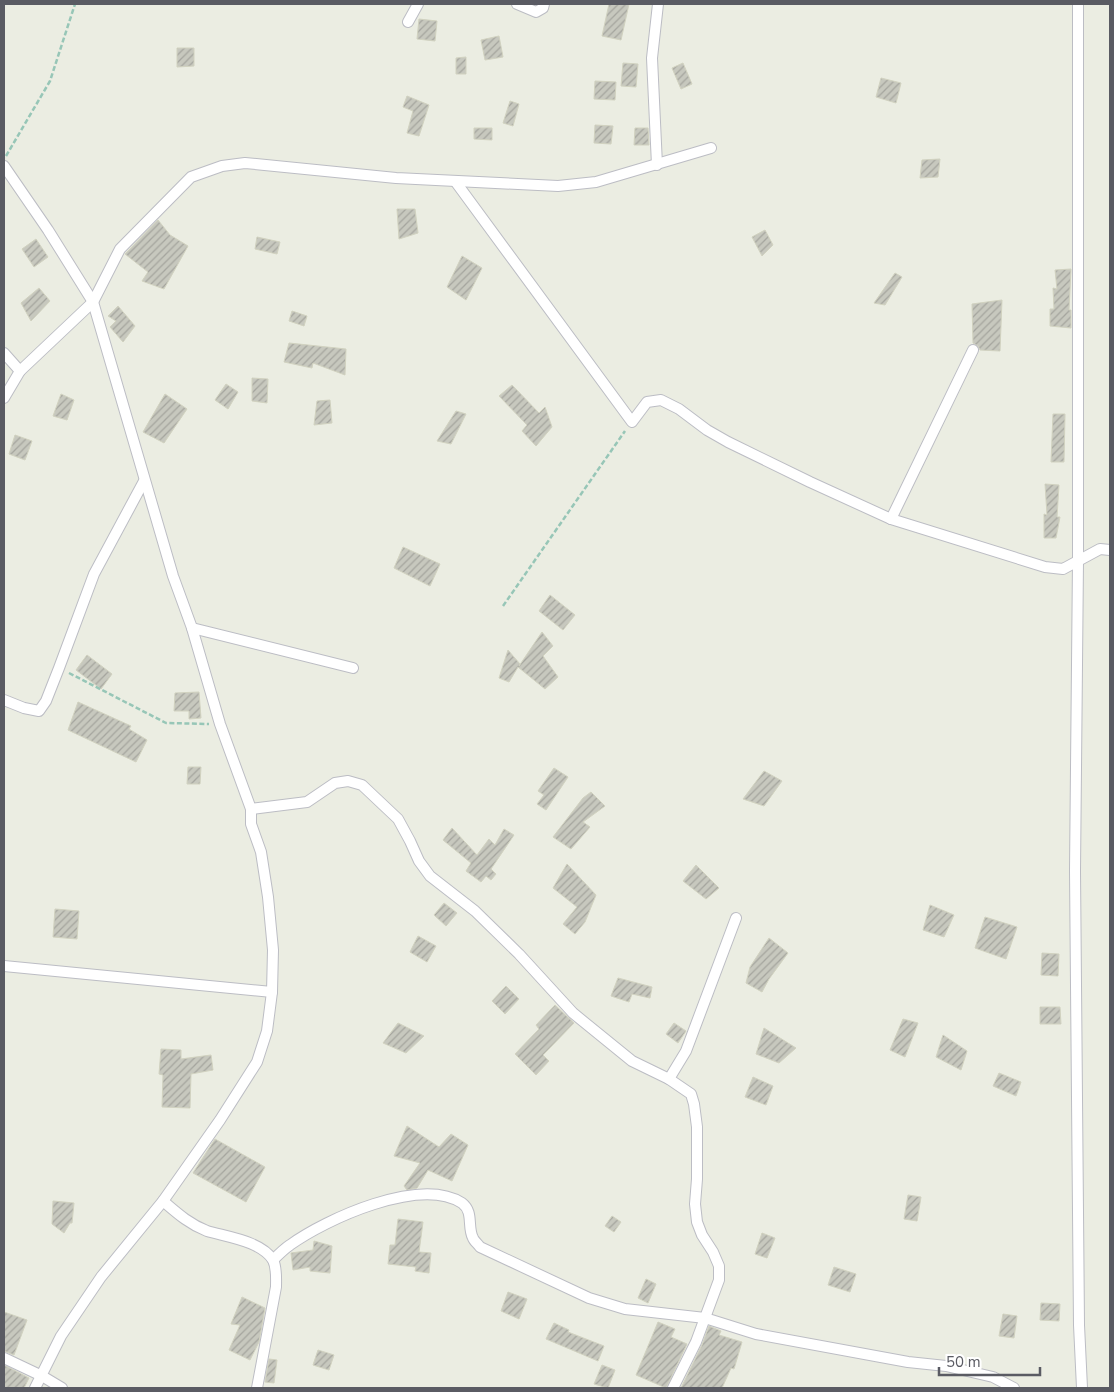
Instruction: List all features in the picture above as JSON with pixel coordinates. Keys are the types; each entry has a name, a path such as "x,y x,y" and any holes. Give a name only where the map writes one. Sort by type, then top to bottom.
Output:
{"street":[{"path":"408,22 418,4"},
{"path":"517,4 536,12 544,4"},
{"path":"657,165 652,58 658,4"},
{"path":"1078,4 1078,561 1075,881 1078,1325 1082,1388"},
{"path":"4,398 20,371 93,302 120,250 191,177 222,166 245,163 396,178 558,186 596,182 711,148"},
{"path":"4,166 48,230 93,302 172,576 192,628 220,724 250,808 251,824 261,852 273,950 272,992 267,1031 257,1062 220,1120 163,1201 102,1277 66,1328 35,1388"},
{"path":"455,181 632,422 647,402 661,400 679,409 707,430 728,442 891,519 1045,567 1063,569 1100,549 1110,550"},
{"path":"891,519 973,350"},
{"path":"4,353 20,371"},
{"path":"4,700 24,708 39,711 46,700 94,574 144,480"},
{"path":"192,628 353,668"},
{"path":"250,808 307,802 335,783 348,781 362,785 398,820 419,861 430,876 475,911 520,954 573,1012 632,1061 669,1079 691,1094 696,1127 697,1179 695,1204 697,1222 719,1266 719,1280 696,1342 673,1388"},
{"path":"669,1079 686,1051 736,918"},
{"path":"4,966 272,992"},
{"path":"273,1260 289,1246 317,1228 367,1206 386,1199 426,1194 437,1195 452,1198 463,1204 470,1213 472,1238 480,1247 589,1298 625,1309 705,1318 756,1334 908,1362 946,1366 993,1377 1014,1388"},
{"path":"163,1201 185,1220 207,1230 260,1248 273,1260 276,1271 276,1287 257,1388"},
{"path":"4,1358 62,1388"}],"path":[{"path":"4,160 50,81 75,4"},
{"path":"503,606 632,422"},
{"path":"59,668 166,723 220,724"}],"building":[{"path":"609,4 629,4 621,40 602,36"},
{"path":"419,19 437,21 435,41 417,39"},
{"path":"499,36 503,57 485,60 481,40"},
{"path":"177,48 194,48 194,66 177,67"},
{"path":"466,57 466,74 456,74 456,58"},
{"path":"623,63 638,64 636,87 621,86"},
{"path":"683,63 692,84 681,89 672,68"},
{"path":"881,78 901,83 896,103 876,97"},
{"path":"595,81 616,82 615,100 594,99"},
{"path":"407,96 429,105 419,136 407,133 413,111 403,107"},
{"path":"510,101 519,104 513,126 503,123"},
{"path":"595,125 613,126 611,144 594,143"},
{"path":"474,128 492,128 492,140 474,139"},
{"path":"635,128 648,128 649,145 634,145"},
{"path":"940,159 938,177 920,178 922,160"},
{"path":"397,209 415,209 418,233 399,239"},
{"path":"158,220 170,235 188,246 164,289 142,281 148,272 125,254"},
{"path":"765,230 773,245 762,256 752,237"},
{"path":"257,237 280,242 277,254 255,249"},
{"path":"36,239 48,257 34,267 22,249"},
{"path":"462,256 482,268 466,300 447,287"},
{"path":"1071,269 1069,310 1071,310 1071,328 1050,326 1050,309 1054,309 1053,288 1057,289 1055,270"},
{"path":"895,273 902,277 885,305 874,303"},
{"path":"39,288 50,301 31,321 21,303"},
{"path":"1002,300 1000,351 980,350 973,343 972,304"},
{"path":"118,306 135,326 123,342 110,327 116,321 108,316"},
{"path":"292,311 307,316 304,326 289,321"},
{"path":"289,343 346,349 345,375 313,363 312,368 284,362"},
{"path":"252,378 268,379 267,403 252,401"},
{"path":"226,384 238,392 228,409 215,400"},
{"path":"512,385 539,413 545,407 552,427 536,446 522,431 527,425 499,396"},
{"path":"61,394 74,400 67,420 53,416"},
{"path":"165,394 187,409 164,443 143,432"},
{"path":"330,400 332,423 314,425 317,401"},
{"path":"456,411 466,414 451,444 437,441"},
{"path":"1053,414 1065,414 1064,462 1051,462"},
{"path":"15,435 32,441 25,460 9,454"},
{"path":"1045,484 1059,485 1057,517 1060,517 1056,538 1044,538 1044,514 1047,515"},
{"path":"403,547 440,564 430,586 394,568"},
{"path":"550,595 575,615 563,630 539,611"},
{"path":"542,632 553,646 543,656 558,677 545,689 518,667 509,682 499,678 508,650 520,664 519,666"},
{"path":"87,655 112,674 101,689 76,670"},
{"path":"199,692 201,718 189,719 189,711 174,711 175,693"},
{"path":"78,702 131,726 129,729 147,740 136,762 68,730"},
{"path":"188,767 201,767 200,784 187,784"},
{"path":"554,768 568,777 546,810 537,804 544,795 538,791"},
{"path":"764,771 782,781 764,806 743,799"},
{"path":"591,792 605,806 583,822 590,827 571,849 553,837 583,798"},
{"path":"452,828 477,855 489,839 495,845 504,829 514,835 491,869 496,874 491,880 486,876 481,882 466,871 471,863 443,840"},
{"path":"567,864 596,895 585,922 575,934 563,924 577,907 553,888"},
{"path":"696,865 719,888 706,899 683,881"},
{"path":"444,903 457,913 446,926 434,915"},
{"path":"930,905 954,915 944,937 923,930"},
{"path":"55,909 79,911 77,939 53,937"},
{"path":"985,917 1017,927 1006,959 975,948"},
{"path":"418,936 436,946 427,962 410,952"},
{"path":"769,938 788,953 762,992 746,983 750,967"},
{"path":"1042,953 1059,954 1058,976 1041,975"},
{"path":"618,978 652,987 650,998 632,994 629,1002 611,996"},
{"path":"506,986 519,999 505,1014 492,1001"},
{"path":"555,1005 574,1023 543,1055 549,1061 536,1075 515,1054 539,1029 536,1025"},
{"path":"1040,1007 1060,1007 1061,1024 1040,1024"},
{"path":"903,1019 918,1023 905,1057 890,1050"},
{"path":"398,1023 424,1036 406,1053 383,1043"},
{"path":"674,1023 686,1031 678,1043 666,1034"},
{"path":"764,1028 796,1048 779,1063 756,1054"},
{"path":"943,1035 967,1051 961,1070 936,1057"},
{"path":"161,1049 181,1050 181,1059 211,1055 213,1070 191,1074 190,1108 162,1107 163,1075 159,1074"},
{"path":"999,1073 1021,1082 1016,1096 993,1086"},
{"path":"753,1077 773,1086 766,1105 745,1097"},
{"path":"407,1126 439,1147 451,1134 468,1145 452,1181 428,1170 417,1188 407,1190 404,1186 420,1163 394,1156"},
{"path":"215,1139 265,1167 246,1202 193,1173"},
{"path":"908,1195 921,1197 917,1221 904,1219"},
{"path":"53,1201 74,1203 72,1223 70,1223 64,1233 52,1224"},
{"path":"612,1216 621,1222 614,1232 605,1226"},
{"path":"398,1219 423,1222 419,1252 431,1253 429,1273 415,1271 416,1267 388,1264 390,1245 395,1245"},
{"path":"762,1233 775,1238 767,1258 755,1254"},
{"path":"314,1241 332,1246 330,1273 310,1271 310,1267 293,1270 291,1253 313,1250"},
{"path":"834,1267 856,1274 850,1292 828,1285"},
{"path":"646,1279 656,1284 648,1303 638,1298"},
{"path":"508,1292 527,1299 519,1319 501,1311"},
{"path":"242,1297 265,1308 259,1342 250,1360 229,1350 240,1325 231,1324"},
{"path":"1041,1303 1060,1304 1059,1321 1040,1320"},
{"path":"4,1312 27,1320 14,1355 4,1351"},
{"path":"1003,1314 1017,1316 1014,1338 999,1336"},
{"path":"658,1322 675,1329 671,1337 687,1344 666,1388 636,1375"},
{"path":"554,1323 569,1330 568,1332 604,1346 598,1361 546,1339"},
{"path":"709,1326 721,1331 719,1335 742,1342 734,1369 731,1368 722,1388 681,1388 702,1345"},
{"path":"318,1350 334,1355 329,1370 313,1365"},
{"path":"269,1359 277,1360 274,1383 265,1382"},
{"path":"4,1365 29,1378 24,1388 4,1388"},
{"path":"602,1365 615,1370 608,1388 594,1384"}]}
